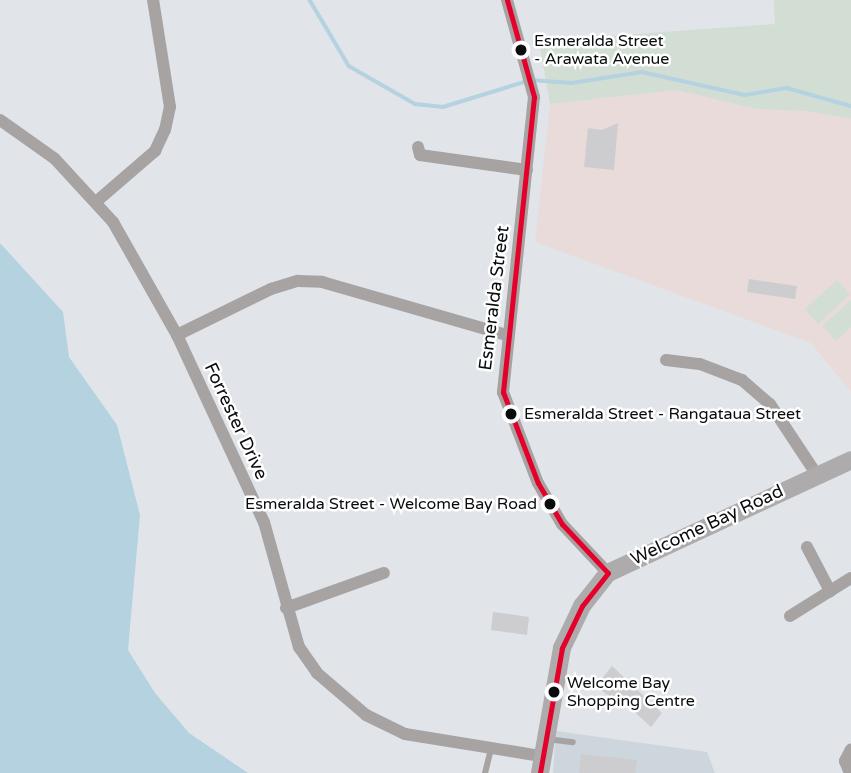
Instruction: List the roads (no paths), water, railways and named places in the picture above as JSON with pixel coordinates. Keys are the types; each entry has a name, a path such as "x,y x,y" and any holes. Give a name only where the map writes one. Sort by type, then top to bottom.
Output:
{"main road":[{"name":"Welcome Bay Road","path":"542,756 562,648 582,606 608,573 817,475 850,464"}],"street":[{"path":"97,201 155,151 165,130 170,107 153,0"},
{"name":"Esmeralda Street","path":"507,0 534,97 503,392 520,446 562,524 608,573"},
{"name":"Forrester Drive","path":"0,120 55,159 97,201 177,335 264,522 299,647 317,673 366,715 405,734 542,756"},
{"path":"418,147 420,155 527,170"},
{"path":"177,335 271,289 298,281 322,282 507,335"},
{"path":"666,360 701,364 742,380 770,404 817,475"},
{"path":"807,547 830,591"},
{"path":"286,608 384,573"},
{"path":"790,616 851,578"},
{"path":"844,772 851,749"}],"lane":[{"path":"542,756 573,743"},
{"path":"485,773 491,749"}],"water":[{"path":"0,243 63,312 69,357 117,425 140,515 128,650 155,693 189,733 248,773 0,773"}],"waterway":[{"path":"310,0 349,66 415,104 443,107 531,80 572,83 642,72 745,95 787,88 851,106"}],"place":[{"name":"Esmeralda Street - Arawata Avenue","path":"521,50"},
{"name":"Esmeralda Street - Rangataua Street","path":"511,414"},
{"name":"Esmeralda Street - Welcome Bay Road","path":"550,504"},
{"name":"Welcome Bay Shopping Centre","path":"554,692"}]}
